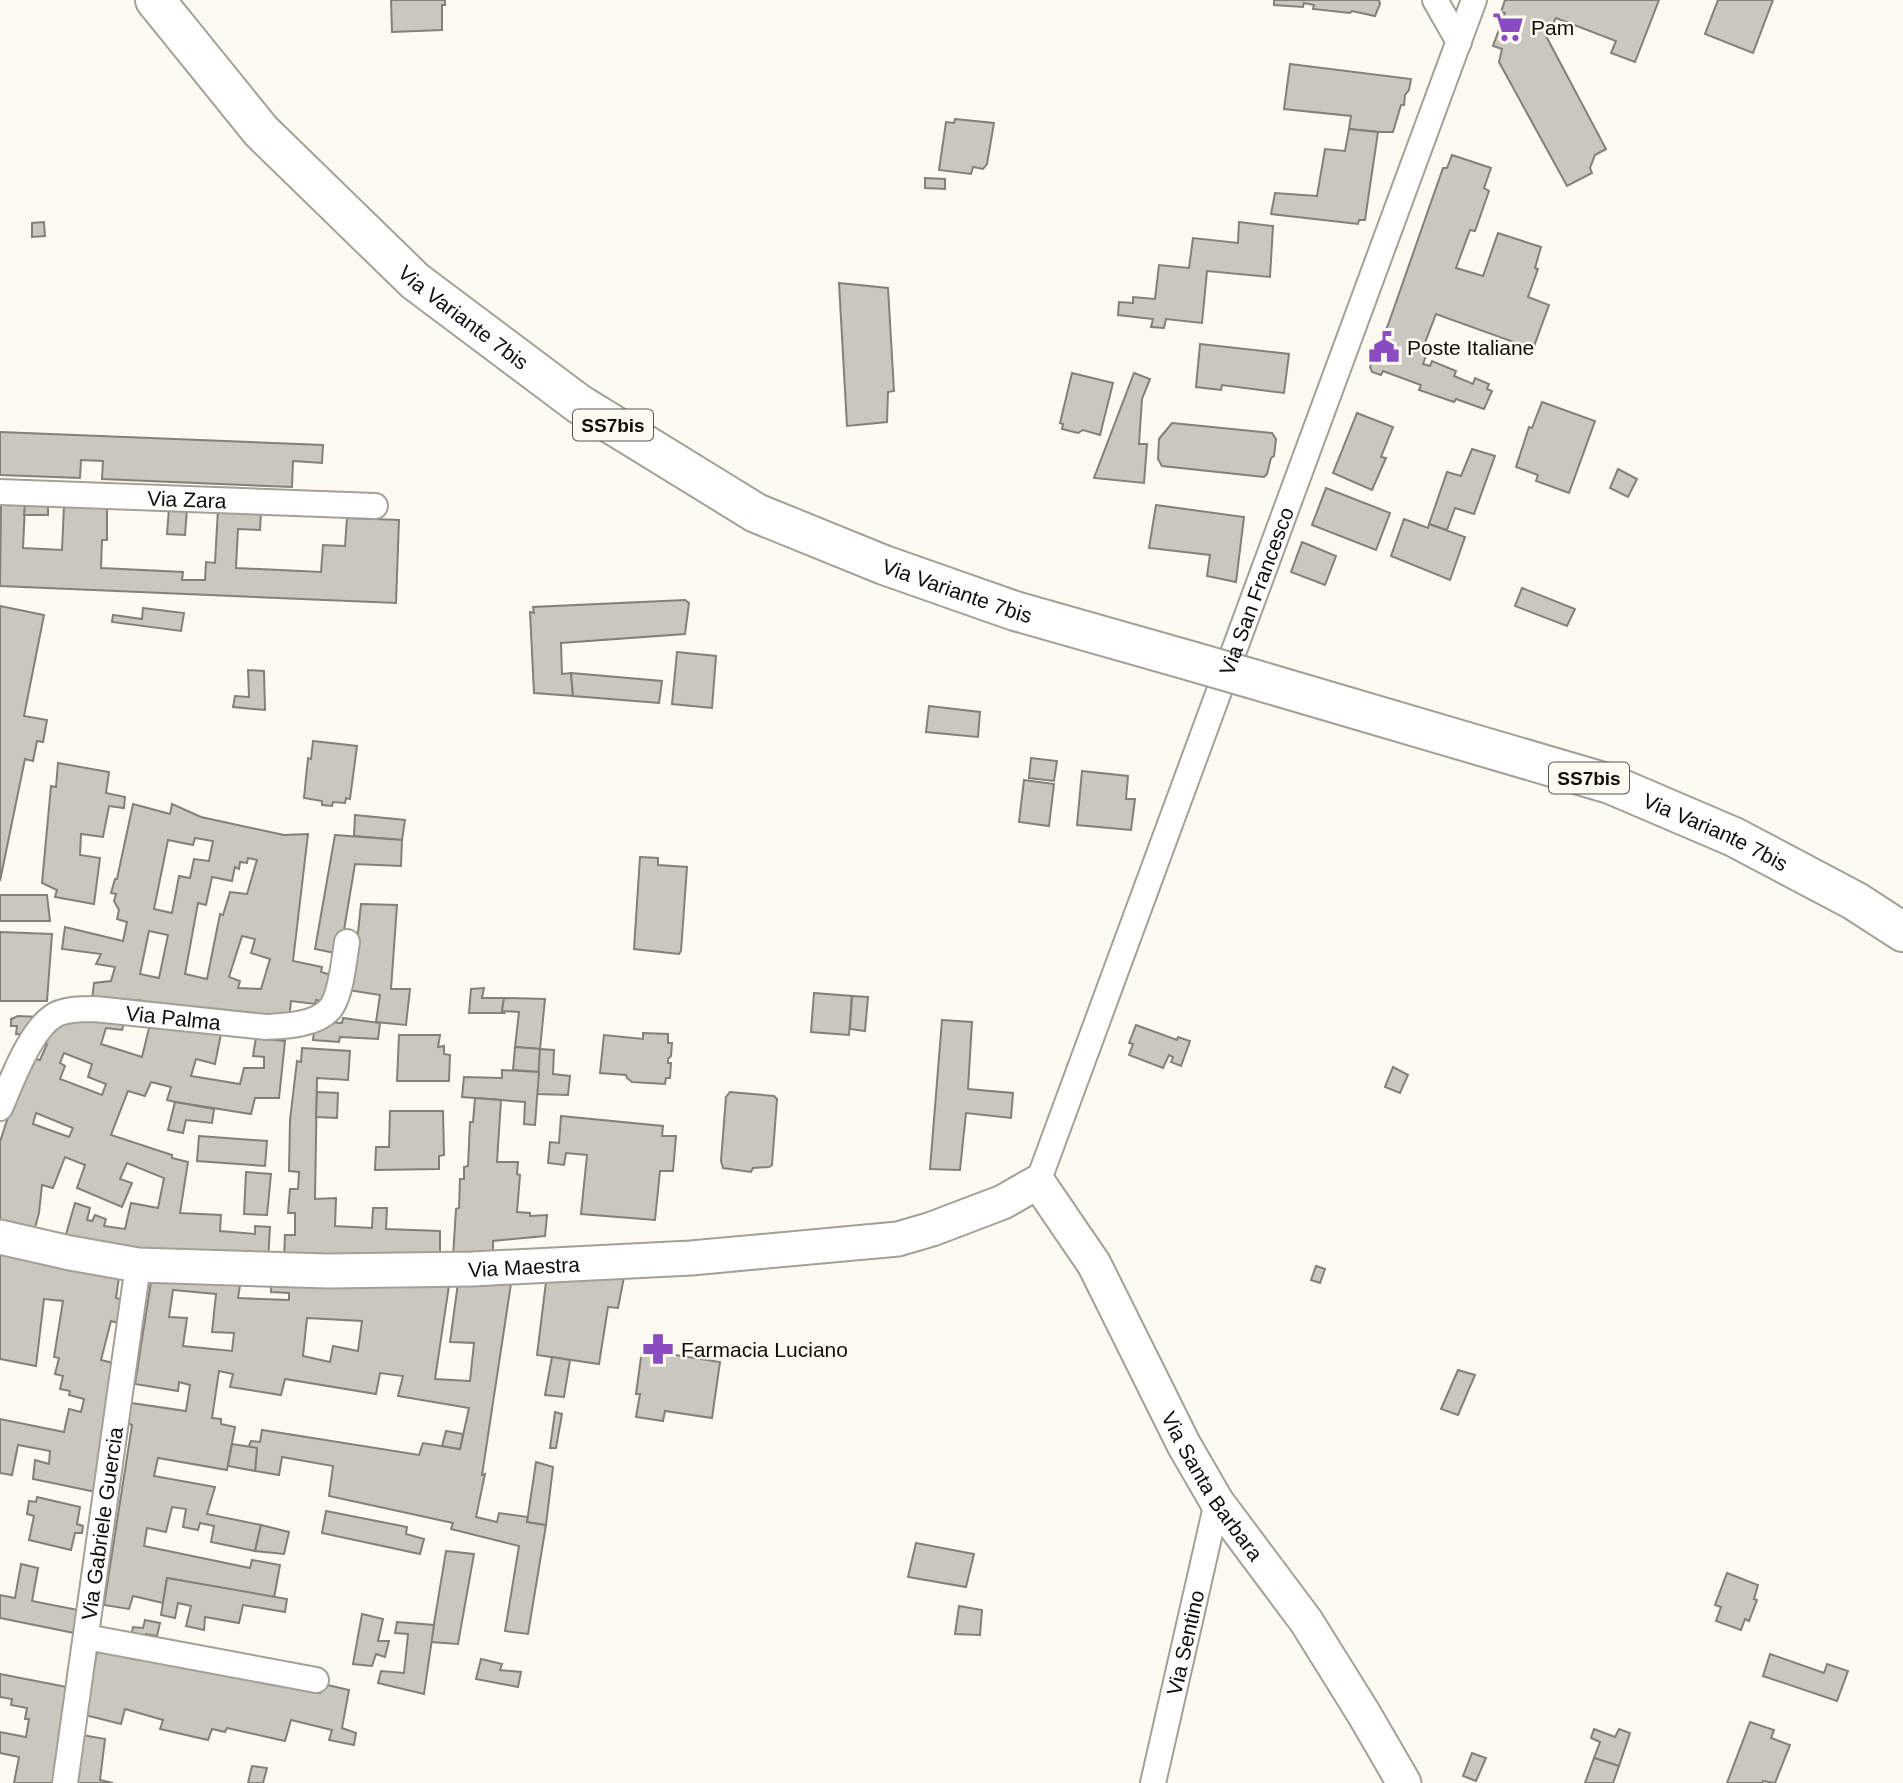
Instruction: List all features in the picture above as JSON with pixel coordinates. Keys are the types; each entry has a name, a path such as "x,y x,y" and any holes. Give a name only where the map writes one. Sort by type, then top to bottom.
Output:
{"main road":[{"name":"Via Variante 7bis","path":"155,0 261,131 415,281 579,404 756,513 884,565 1015,611 1610,784 1734,837 1855,901 1903,932"}],"street":[{"path":"1435,0 1459,42"},
{"name":"Via San Francesco","path":"1038,1182 1474,0"},
{"name":"Via Zara","path":"0,492 375,506"},
{"name":"Via Palma","path":"0,1108 20,1062 39,1031 54,1015 80,1009 95,1009 267,1027 294,1025 328,1012 334,1001 347,942"},
{"name":"Via Maestra","path":"0,1237 138,1265 328,1271 472,1269 691,1258 898,1239 1003,1202 1038,1182"},
{"name":"Via Santa Barbara","path":"1038,1182 1094,1264 1184,1445 1217,1502 1306,1621 1404,1783"},
{"name":"Via Gabriele Guercia","path":"65,1783 138,1265"},
{"name":"Via Sentino","path":"1153,1783 1217,1502"},
{"path":"86,1637 316,1680"}],"building":[{"path":"391,0 445,0 445,5 442,5 442,30 392,32"},
{"path":"1274,0 1379,0 1380,4 1375,16 1352,11 1313,9 1314,5 1304,3 1303,7 1274,5"},
{"path":"1505,0 1659,0 1635,62 1611,53 1616,41 1556,18 1546,36 1606,149 1595,155 1590,168 1592,173 1567,186 1499,62 1502,49 1493,46 1505,13 1501,12"},
{"path":"1718,0 1773,0 1753,53 1705,34"},
{"path":"1290,64 1411,79 1393,132 1349,129 1351,116 1284,109"},
{"path":"955,119 994,123 987,164 983,169 973,167 971,174 939,170 946,122 954,123"},
{"path":"1349,129 1378,132 1365,220 1359,220 1358,224 1271,214 1275,193 1317,196 1325,149 1345,151"},
{"path":"1452,155 1491,168 1484,188 1489,191 1475,231 1470,230 1456,268 1483,276 1498,233 1541,247 1535,268 1538,269 1528,297 1549,305 1533,349 1436,314 1423,348 1428,350 1423,364 1430,366 1432,361 1456,371 1454,376 1473,384 1475,378 1489,384 1487,389 1492,391 1484,409 1419,390 1421,385 1383,371 1381,375 1372,372 1370,367 1388,325 1443,168 1447,168"},
{"path":"925,178 945,179 945,189 925,188"},
{"path":"44,222 45,236 32,237 32,223"},
{"path":"1239,222 1273,226 1270,277 1207,271 1202,323 1166,319 1164,328 1151,327 1153,319 1118,315 1119,302 1133,303 1133,297 1155,299 1159,265 1189,268 1193,238 1238,243"},
{"path":"839,283 888,288 894,391 888,392 887,422 847,426"},
{"path":"1200,344 1289,354 1284,393 1222,385 1221,390 1196,387"},
{"path":"1072,373 1113,383 1100,435 1083,430 1078,433 1062,429 1063,424 1060,423"},
{"path":"1134,373 1150,379 1142,399 1139,444 1147,444 1144,483 1094,478"},
{"path":"1542,402 1595,421 1569,493 1536,481 1538,475 1516,467 1529,427 1532,428"},
{"path":"1357,413 1393,427 1381,457 1386,458 1372,490 1333,473"},
{"path":"1172,423 1272,433 1276,439 1274,456 1267,474 1264,477 1162,466 1158,459 1159,439"},
{"path":"0,432 323,445 322,463 293,461 292,487 102,479 103,461 81,460 80,478 0,475"},
{"path":"1472,449 1495,456 1474,514 1455,508 1447,530 1429,524 1447,472 1461,476"},
{"path":"1618,469 1637,479 1628,497 1610,488"},
{"path":"1326,488 1390,513 1376,550 1312,525"},
{"path":"1,504 25,505 23,548 62,550 64,505 107,507 107,540 102,540 101,568 183,572 182,580 205,580 206,562 215,563 218,509 261,511 260,530 238,529 236,568 321,572 323,545 345,546 347,518 399,520 396,603 0,586"},
{"path":"25,505 48,506 48,515 24,515"},
{"path":"1156,505 1244,517 1236,582 1207,576 1210,555 1149,548"},
{"path":"169,508 187,509 185,535 167,534"},
{"path":"1404,519 1428,528 1429,524 1465,537 1450,580 1391,556"},
{"path":"1302,542 1336,556 1325,585 1291,572"},
{"path":"1522,588 1575,609 1567,626 1515,606"},
{"path":"685,600 689,603 685,634 561,643 562,674 571,673 573,696 534,693 530,612 534,613 533,607"},
{"path":"0,606 44,615 24,716 47,720 43,742 37,741 33,761 25,759 0,881"},
{"path":"143,608 184,613 181,631 112,622 113,615 142,619"},
{"path":"677,652 716,656 712,708 672,704"},
{"path":"248,670 264,671 265,710 233,707 235,696 249,697"},
{"path":"571,673 662,681 659,703 573,696"},
{"path":"929,706 980,712 978,737 926,732"},
{"path":"313,741 357,746 350,799 346,798 345,803 322,805 322,801 304,798 308,758 311,759"},
{"path":"1031,758 1057,761 1054,781 1029,778"},
{"path":"58,763 109,772 106,793 125,797 124,808 109,806 103,837 81,834 80,855 100,858 94,904 55,897 57,890 42,883 51,786 56,787"},
{"path":"1082,771 1128,776 1126,799 1135,799 1131,830 1077,825"},
{"path":"1024,780 1054,784 1049,826 1019,822"},
{"path":"133,804 170,814 172,804 201,817 284,835 308,834 293,961 322,967 321,972 335,976 328,1002 316,1000 315,1004 291,1001 289,1019 181,1008 137,1000 92,1000 94,983 111,981 115,967 96,964 101,954 62,949 65,927 123,941 127,922 117,919 119,910 114,901 116,894 111,893 117,879","holes":["195,838 213,841 209,861 194,859 190,878 179,876 172,913 154,909 168,840 193,845","248,858 257,860 247,894 230,892 223,915 220,914 207,979 185,974 198,903 206,905 212,877 232,881 235,867 239,869 240,862 247,863","149,931 168,935 159,978 140,974","242,936 255,939 251,953 270,959 261,989 238,988 240,981 229,977"]},
{"path":"355,815 405,820 402,840 354,836"},
{"path":"335,835 402,840 401,866 355,864 340,954 315,949"},
{"path":"640,857 658,858 658,865 687,867 679,954 634,949"},
{"path":"0,895 47,895 50,921 0,921"},
{"path":"361,904 397,905 391,989 410,989 406,1025 376,1022 380,995 348,990 354,971"},
{"path":"0,932 52,934 47,1001 0,1001"},
{"path":"484,988 482,998 504,998 504,1013 469,1013 471,989"},
{"path":"814,993 852,996 849,1035 811,1032"},
{"path":"852,996 868,997 865,1031 850,1029"},
{"path":"504,998 545,999 540,1049 515,1047 519,1012 502,1011"},
{"path":"18,1016 38,1017 30,1035 16,1034 17,1026 11,1026 11,1019"},
{"path":"126,1017 122,1030 106,1028 101,1044 142,1057 151,1020 222,1029 215,1064 196,1059 191,1076 240,1084 244,1068 264,1068 264,1057 253,1056 257,1031 266,1039 285,1041 279,1098 255,1098 251,1114 167,1100 171,1087 151,1082 145,1096 128,1091 111,1135 188,1162 180,1213 221,1215 220,1231 255,1234 255,1226 270,1227 268,1261 64,1241 75,1203 90,1208 87,1220 92,1221 95,1215 106,1219 104,1226 125,1229 131,1203 158,1208 164,1178 127,1163 120,1179 132,1183 122,1207 77,1188 85,1165 65,1157 53,1188 42,1185 34,1231 0,1220 0,1142 35,1059 40,1060 47,1044 44,1042 51,1024","holes":["64,1053 92,1064 88,1077 106,1084 102,1095 60,1079 65,1066 60,1063","36,1113 73,1128 69,1137 33,1124"]},
{"path":"343,1018 380,1023 378,1039 340,1037 339,1042 313,1040 315,1024 342,1023"},
{"path":"942,1020 972,1022 968,1089 1013,1093 1011,1118 966,1113 960,1170 930,1169"},
{"path":"1136,1025 1177,1040 1178,1037 1190,1041 1181,1066 1171,1062 1173,1057 1169,1055 1163,1068 1129,1055 1133,1044 1129,1043"},
{"path":"643,1033 668,1034 668,1043 672,1043 671,1056 668,1059 668,1063 671,1063 670,1078 666,1078 665,1084 632,1082 626,1075 600,1073 604,1035 643,1039"},
{"path":"399,1035 440,1035 438,1047 444,1046 444,1054 450,1055 449,1081 397,1081"},
{"path":"515,1047 540,1049 539,1072 513,1070"},
{"path":"302,1048 350,1051 348,1080 317,1078 315,1199 336,1198 335,1226 372,1228 373,1208 387,1208 386,1229 440,1231 440,1255 284,1259 285,1235 295,1235 295,1213 288,1213 290,1189 298,1189 299,1172 289,1171 290,1120 297,1061 301,1062"},
{"path":"540,1049 554,1050 553,1074 570,1076 568,1095 537,1094"},
{"path":"1393,1067 1408,1075 1400,1093 1385,1087"},
{"path":"502,1070 539,1072 535,1125 524,1124 525,1102 462,1097 464,1077 502,1078"},
{"path":"317,1092 338,1093 337,1118 316,1117"},
{"path":"730,1092 774,1096 777,1099 772,1165 769,1167 753,1168 751,1172 723,1168 721,1161 726,1097"},
{"path":"475,1098 501,1100 497,1162 518,1162 517,1174 520,1175 517,1212 530,1213 530,1216 547,1215 545,1236 493,1241 493,1259 453,1257 460,1179 464,1179 464,1167 468,1166 470,1122 473,1122"},
{"path":"175,1102 214,1109 212,1123 186,1120 183,1133 168,1130"},
{"path":"390,1111 443,1111 444,1155 439,1156 439,1169 375,1170 376,1147 389,1147"},
{"path":"561,1116 663,1126 662,1136 676,1136 673,1171 660,1171 655,1220 581,1214 587,1155 566,1153 564,1165 548,1163 550,1142 559,1143"},
{"path":"199,1136 267,1141 265,1166 197,1161"},
{"path":"246,1172 271,1174 267,1215 244,1214"},
{"path":"0,1245 119,1277 116,1298 132,1302 126,1325 111,1321 101,1360 118,1364 96,1492 33,1479 35,1460 49,1464 50,1451 18,1445 12,1475 0,1473 0,1419 64,1432 69,1409 81,1412 84,1399 60,1389 63,1376 55,1374 59,1358 54,1357 63,1301 44,1299 36,1366 0,1359"},
{"path":"1316,1266 1325,1269 1320,1283 1311,1280"},
{"path":"153,1269 242,1273 238,1298 289,1300 289,1293 271,1292 272,1275 450,1279 435,1379 470,1381 474,1343 450,1342 458,1283 512,1277 482,1475 485,1474 476,1517 497,1522 499,1513 528,1517 527,1522 546,1525 528,1634 505,1631 519,1546 451,1529 453,1523 329,1496 333,1466 282,1457 279,1475 255,1471 257,1448 248,1448 251,1441 260,1442 262,1430 419,1455 423,1443 460,1449 469,1408 398,1396 403,1376 380,1373 376,1394 285,1379 281,1395 230,1387 233,1374 219,1371 212,1418 221,1419 221,1424 235,1427 227,1470 158,1458 154,1476 215,1487 207,1514 261,1525 255,1551 211,1542 214,1526 200,1523 198,1530 183,1527 186,1509 172,1507 166,1532 147,1528 144,1546 250,1568 252,1560 280,1565 274,1598 167,1578 163,1603 133,1596 129,1609 104,1605 132,1425 127,1423 131,1403 186,1411 190,1385 179,1382 178,1391 135,1384","holes":["173,1290 216,1294 212,1332 234,1333 232,1351 183,1346 187,1318 169,1317","307,1318 362,1321 358,1351 333,1346 330,1362 303,1356"]},
{"path":"624,1277 618,1308 608,1307 599,1364 537,1355 546,1282"},
{"path":"649,1344 670,1347 669,1354 720,1362 712,1418 665,1411 663,1421 636,1417 642,1350 648,1351"},
{"path":"552,1357 570,1360 564,1397 545,1395"},
{"path":"1458,1370 1475,1375 1458,1415 1441,1409"},
{"path":"555,1412 562,1414 556,1448 550,1448"},
{"path":"446,1431 463,1434 460,1449 442,1446"},
{"path":"232,1444 257,1448 255,1471 228,1466"},
{"path":"536,1462 553,1467 546,1525 527,1522"},
{"path":"37,1497 80,1507 77,1524 83,1526 82,1533 75,1533 71,1550 29,1540 34,1516 27,1514 29,1501 36,1502"},
{"path":"326,1511 407,1527 406,1534 424,1539 420,1554 322,1533"},
{"path":"261,1525 289,1532 284,1554 255,1551"},
{"path":"916,1543 974,1554 966,1587 908,1577"},
{"path":"446,1551 474,1554 458,1644 431,1642"},
{"path":"21,1564 38,1568 32,1601 83,1611 79,1634 0,1618 0,1595 15,1598"},
{"path":"1727,1573 1758,1585 1754,1599 1757,1600 1749,1621 1745,1619 1741,1630 1716,1621 1721,1607 1715,1605"},
{"path":"167,1578 287,1599 285,1612 243,1605 239,1623 205,1617 204,1630 186,1626 191,1606 178,1603 175,1618 161,1615"},
{"path":"959,1606 982,1610 980,1635 955,1634"},
{"path":"362,1614 383,1619 378,1641 389,1641 385,1657 376,1654 372,1666 353,1664"},
{"path":"145,1620 160,1623 157,1636 146,1634 144,1643 130,1640 133,1627 143,1628"},
{"path":"397,1622 434,1625 424,1694 378,1683 381,1671 404,1673 408,1634 395,1633"},
{"path":"98,1646 320,1693 323,1684 349,1690 342,1728 356,1733 354,1745 329,1740 332,1730 291,1720 285,1741 227,1728 225,1732 212,1729 208,1740 160,1729 163,1720 125,1709 121,1724 85,1715"},
{"path":"1770,1654 1824,1673 1827,1664 1848,1671 1837,1701 1763,1676"},
{"path":"481,1659 502,1664 500,1670 521,1672 518,1687 476,1679"},
{"path":"0,1674 72,1688 58,1783 14,1783 19,1757 0,1753 0,1732 26,1737 29,1719 25,1719 27,1708 11,1705 12,1699 0,1697"},
{"path":"1750,1722 1774,1730 1771,1738 1790,1745 1775,1783 1727,1783"},
{"path":"1594,1729 1615,1737 1619,1729 1630,1733 1619,1766 1594,1758 1600,1742 1591,1738"},
{"path":"82,1735 105,1739 100,1780 113,1783 75,1783"},
{"path":"1472,1753 1486,1758 1476,1781 1463,1776"},
{"path":"1594,1758 1619,1766 1613,1783 1585,1783"},
{"path":"252,1766 267,1768 263,1783 248,1783"}],"place":[{"name":"Pam","path":"1508,27"},
{"name":"Poste Italiane","path":"1384,347"},
{"name":"Farmacia Luciano","path":"658,1349"}]}
